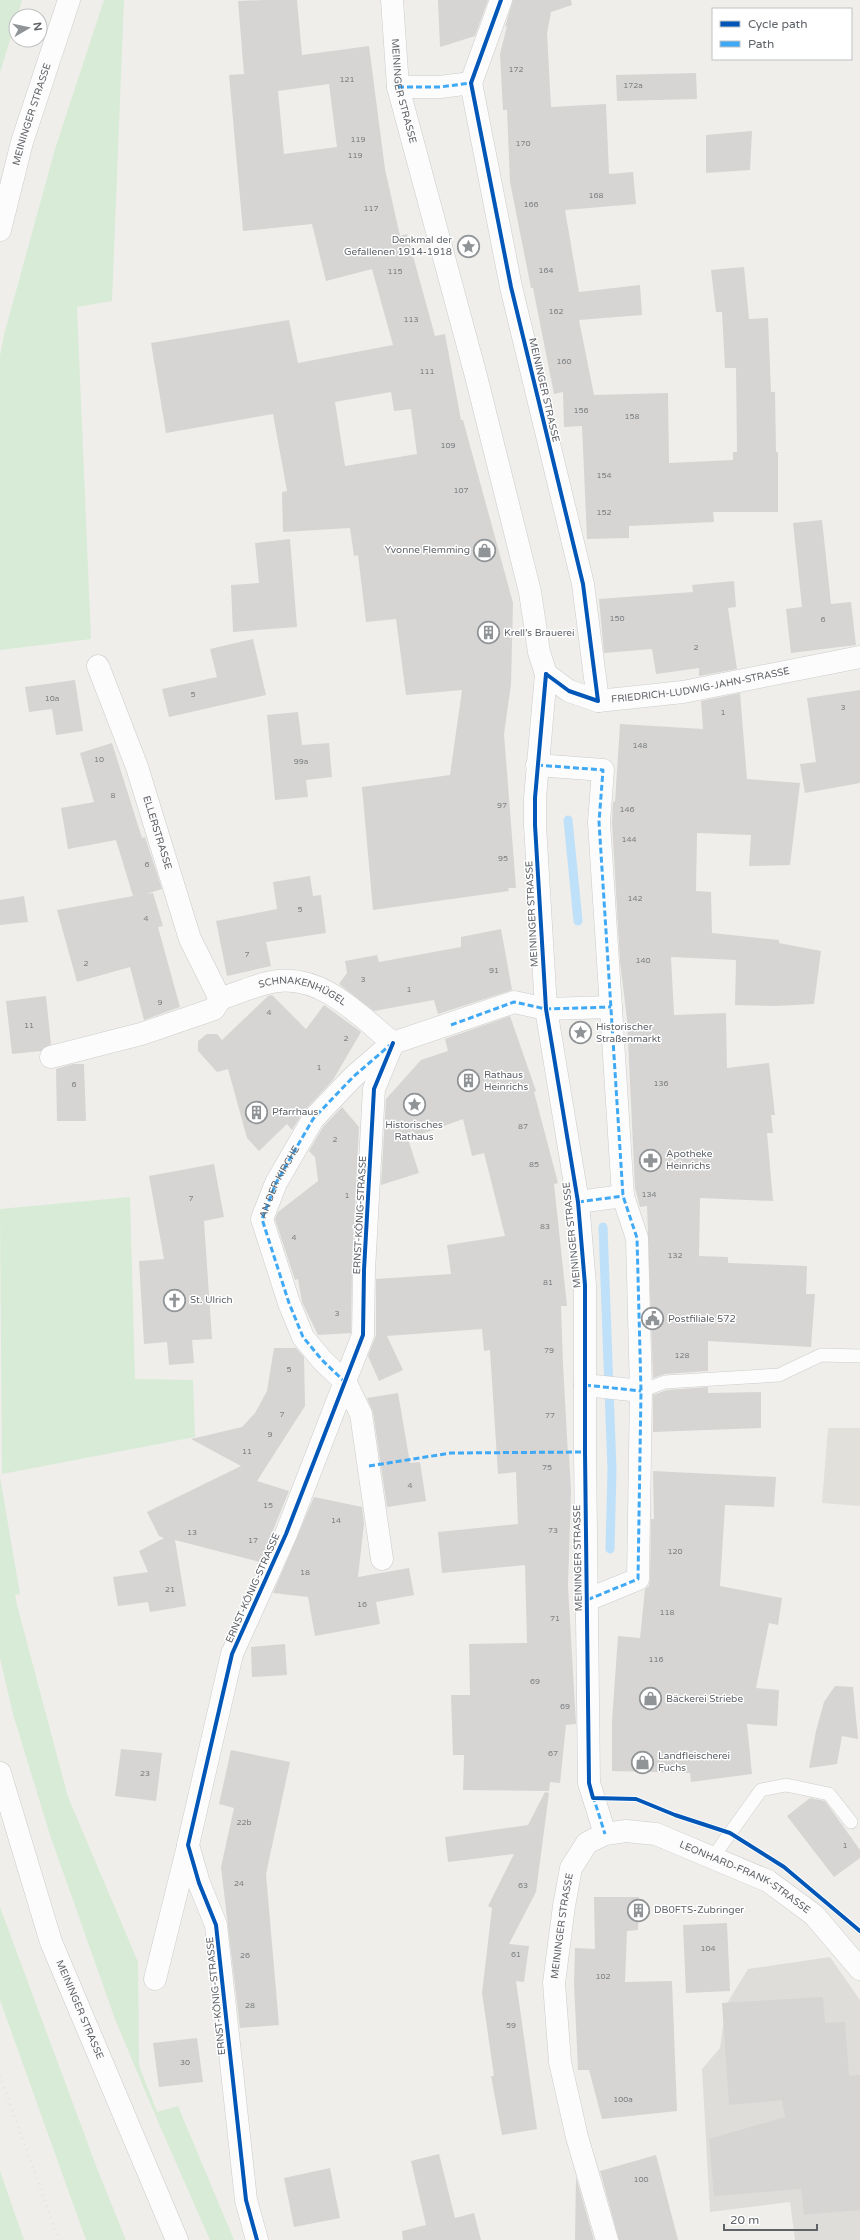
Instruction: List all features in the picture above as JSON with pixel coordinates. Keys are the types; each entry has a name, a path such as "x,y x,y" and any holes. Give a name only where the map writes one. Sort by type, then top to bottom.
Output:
{"street":[{"name":"MEININGER STRASSE","path":"0,230 22,142 69,0"},
{"name":"MEININGER STRASSE","path":"392,0 398,88 476,376 526,576 539,652 546,674 537,764 535,825 546,1009 578,1202 585,1285 590,1386 587,1600 589,1783 604,1834 587,1843 571,1868 564,1906 554,1983 560,2062 577,2138 607,2240"},
{"path":"398,88 440,87 470,83 501,0"},
{"name":"MEININGER STRASSE","path":"470,83 511,287 583,584 598,701"},
{"name":"FRIEDRICH-LUDWIG-JAHN-STRASSE","path":"546,674 569,691 598,701 683,692 860,656"},
{"name":"ELLERSTRASSE","path":"98,666 137,767 190,939 220,998"},
{"name":"MEININGER STRASSE","path":"537,764 603,770 599,822 623,1196 637,1238 633,1390 638,1579 587,1600"},
{"name":"SCHNAKENHÜGEL","path":"51,1057 141,1034 174,1023 214,1009 220,998 277,981 302,981 340,999 393,1043"},
{"path":"393,1043 514,1002 546,1009 611,1007"},
{"name":"ERNST-KÖNIG-STRASSE","path":"155,1979 188,1845 232,1654 286,1534 364,1335 364,1270 374,1089 393,1043"},
{"name":"AN DER KIRCHE","path":"346,1383 322,1360 303,1337 289,1303 262,1219 276,1183 313,1119 353,1077 393,1043"},
{"name":"MEININGER STRASSE","path":"578,1202 623,1196"},
{"path":"346,1383 361,1414 382,1559"},
{"path":"590,1386 633,1390"},
{"name":"MEININGER STRASSE","path":"0,1773 51,1942 177,2240"},
{"name":"LEONHARD-FRANK-STRASSE","path":"604,1834 626,1830 656,1834 713,1856 768,1881 814,1915 856,1957"},
{"name":"ERNST-KÖNIG-STRASSE","path":"188,1845 199,1883 216,1925 246,2200 257,2240"}],"lane":[{"path":"633,1390 665,1382 779,1375 822,1355 860,1356"},
{"path":"713,1856 761,1790 786,1785 829,1794 851,1822"}],"shaded area":[{"path":"828,1428 860,1428 860,1506 822,1503"},
{"path":"830,1957 860,2000 860,2240 795,2240 790,2202 710,2212 702,2069 720,2048 726,2005 748,1969"}],"green space":[{"path":"0,0 22,0 20,8 8,8 8,46 0,73"},
{"path":"104,0 124,0 112,301 77,307 91,639 0,650 0,356 4,335 55,149"},
{"path":"130,1197 135,1379 193,1380 195,1437 2,1474 0,1209"},
{"path":"0,1477 20,1594 15,1595 17,1605 68,1797 138,1962 139,2065 157,2112 178,2106 234,2240 210,2240 115,2019 50,1835 13,1714 0,1658"},
{"path":"0,1907 98,2171 126,2240 86,2240 0,2000"},
{"path":"0,2171 24,2240 0,2240"}],"building":[{"path":"297,0 302,55 369,46 385,169 400,236 407,234 435,336 445,334 461,420 463,420 513,603 511,684 504,734 516,888 508,888 509,891 373,910 362,787 450,775 462,690 406,695 396,619 366,622 358,555 354,556 350,528 283,532 282,492 287,491 273,414 166,433 151,343 289,320 298,363 393,345 372,269 326,281 312,224 243,231 229,75 244,74 238,1","holes":["329,84 337,147 284,154 278,91","391,392 394,411 411,409 417,454 345,466 335,402"]},
{"path":"438,0 488,0 475,36 440,47"},
{"path":"513,0 571,0 572,5 551,12 547,33 551,107 606,104 609,174 633,172 636,204 565,210 579,292 640,285 642,315 579,320 594,395 668,393 669,463 733,460 733,452 737,452 736,368 725,368 722,312 716,312 711,270 744,267 749,319 768,318 771,392 775,392 776,452 778,452 778,512 713,512 714,522 629,526 629,538 587,539 582,426 564,427 563,392 554,394 510,182 507,110 503,110 500,54 507,26 505,27"},
{"path":"696,73 697,99 617,101 616,75"},
{"path":"752,131 750,170 706,173 706,135"},
{"path":"822,520 831,604 851,602 856,645 791,653 786,609 802,607 793,523"},
{"path":"290,539 297,627 233,632 231,585 259,583 255,543"},
{"path":"734,581 736,607 728,608 737,669 699,676 699,668 656,674 652,649 604,653 599,599 693,592 692,585"},
{"path":"253,639 266,695 169,717 162,689 217,677 210,649"},
{"path":"75,680 83,731 56,735 52,709 29,712 25,687"},
{"path":"860,690 860,783 805,793 800,764 816,762 807,698"},
{"path":"740,693 747,779 800,783 790,865 749,866 751,835 697,833 696,891 711,892 712,933 779,940 779,943 821,951 814,1004 775,1006 735,1005 736,960 671,957 674,1015 726,1013 727,1068 769,1063 775,1115 771,1115 773,1133 767,1133 773,1201 700,1198 699,1256 728,1257 728,1263 807,1266 806,1294 815,1294 811,1347 708,1341 708,1371 665,1374 653,1378 647,1206 640,1207 635,1188 627,1019 620,962 612,822 613,801 615,802 620,724 703,729 701,701"},
{"path":"298,712 302,745 329,743 332,777 306,780 308,797 275,800 267,715"},
{"path":"112,743 142,838 145,837 162,889 146,894 153,893 163,926 158,927 180,1007 144,1020 130,967 77,982 57,910 133,896 116,840 68,849 61,808 94,802 80,753"},
{"path":"310,876 313,896 321,895 326,933 266,942 271,966 227,976 216,921 277,909 273,882"},
{"path":"24,896 28,922 0,925 0,900"},
{"path":"501,929 512,990 438,1014 434,1000 374,1011 339,984 347,973 345,961 377,955 379,962 461,947 461,937"},
{"path":"272,995 306,1029 324,1005 361,1032 333,1080 304,1111 292,1130 287,1124 259,1151 247,1138 228,1069 217,1072 198,1051 198,1041 207,1034 217,1034 222,1040 268,996"},
{"path":"46,996 51,1044 41,1051 12,1054 6,1001"},
{"path":"510,1016 536,1091 534,1092 558,1183 554,1184 567,1306 561,1306 571,1491 568,1586 576,1724 566,1725 560,1783 550,1782 549,1791 463,1790 464,1755 453,1755 451,1695 470,1695 469,1644 527,1643 525,1565 442,1573 438,1532 518,1524 516,1472 498,1474 490,1350 484,1351 482,1329 387,1336 403,1370 379,1381 368,1356 376,1335 376,1279 451,1274 447,1245 505,1236 484,1153 472,1156 463,1119 408,1139 419,1173 381,1185 386,1099 421,1060 448,1051 445,1039"},
{"path":"73,1064 84,1064 86,1121 57,1121 56,1069"},
{"path":"342,1107 359,1127 352,1269 351,1333 318,1335 302,1302 298,1279 295,1280 275,1219 278,1212 318,1181 315,1157 309,1151 323,1127"},
{"path":"214,1164 224,1217 204,1221 212,1339 192,1340 194,1363 169,1365 167,1342 144,1344 139,1261 164,1259 149,1176"},
{"path":"274,1348 296,1348 304,1357 305,1406 257,1481 289,1491 260,1562 175,1540 186,1606 150,1612 148,1602 118,1606 113,1577 148,1572 139,1551 164,1538 159,1536 147,1512 241,1466 191,1439 242,1427 255,1413 267,1391"},
{"path":"708,1387 708,1393 761,1392 761,1428 653,1432 653,1395 667,1390"},
{"path":"398,1393 410,1463 420,1462 426,1501 387,1507 373,1412 367,1398"},
{"path":"653,1471 776,1477 774,1507 725,1505 720,1586 782,1598 778,1625 769,1623 756,1688 779,1690 777,1726 747,1724 752,1774 691,1782 690,1773 612,1771 612,1721 618,1636 640,1638 645,1589 649,1586 650,1579 651,1519 654,1519"},
{"path":"314,1497 362,1507 364,1524 358,1577 409,1568 414,1595 376,1602 380,1624 315,1636 308,1597 273,1593"},
{"path":"285,1644 287,1675 252,1677 251,1647"},
{"path":"835,1686 853,1687 858,1739 842,1736 837,1764 809,1768 816,1731 824,1702"},
{"path":"121,1749 162,1753 156,1801 115,1796"},
{"path":"231,1750 290,1762 266,1874 279,2025 240,2028 221,1867 234,1808 219,1804"},
{"path":"545,1792 549,1793 536,1892 509,1944 529,1946 524,1982 516,1981 537,2129 502,2135 491,2076 494,2076 482,1993 492,1908 488,1906 514,1854 448,1862 445,1837 528,1825"},
{"path":"810,1798 825,1801 860,1850 860,1858 834,1877 787,1816"},
{"path":"594,1897 639,1897 638,1930 627,1931 625,1982 672,1981 677,2111 602,2119 589,2070 578,2070 574,1983 575,1948 595,1949"},
{"path":"727,1923 730,1991 686,1993 683,1925"},
{"path":"823,1997 825,2023 845,2022 849,2076 860,2075 860,2210 804,2215 801,2189 714,2196 709,2139 785,2117 782,2100 729,2105 722,2003"},
{"path":"197,2038 203,2082 159,2087 153,2043"},
{"path":"439,2154 455,2218 474,2213 481,2240 403,2240 402,2231 426,2225 411,2161"},
{"path":"656,2155 678,2240 619,2240 600,2171"},
{"path":"330,2168 340,2218 294,2227 284,2178"},
{"path":"576,2177 594,2240 575,2240"}],"waterway":[{"path":"568,820 578,921"},
{"path":"603,1227 612,1470 610,1549"}],"railway":[{"path":"0,2076 59,2240"}],"marked path":[{"path":"398,87 440,87 471,83 471,86"},
{"path":"537,765 603,770 599,822 623,1196 637,1238 641,1391 638,1579 587,1600"},
{"path":"451,1025 514,1002 546,1009 611,1007"},
{"path":"346,1383 322,1360 303,1337 289,1303 262,1219 276,1183 313,1119 353,1077 390,1045"},
{"path":"578,1202 623,1196"},
{"path":"585,1385 641,1391"},
{"path":"369,1466 451,1453 585,1452"},
{"path":"593,1796 605,1834"}],"cycle path":[{"path":"501,0 471,83 511,287 583,584 598,701 569,691 546,674"},
{"path":"546,674 535,798 535,825 546,1009 578,1202 585,1285 585,1452 589,1783 593,1798 636,1799 675,1815 730,1833 784,1867 860,1931"},
{"path":"257,2240 246,2200 216,1925 199,1883 188,1845 232,1654 286,1534 363,1335 364,1270 374,1089 393,1043"}],"place":[{"name":"Denkmal der Gefallenen 1914-1918","path":"468,246"},
{"name":"Yvonne Flemming","path":"485,550"},
{"name":"Krell’s Brauerei","path":"488,633"},
{"name":"Historischer Straßenmarkt","path":"580,1033"},
{"name":"Rathaus Heinrichs","path":"468,1081"},
{"name":"Historisches Rathaus","path":"414,1105"},
{"name":"Pfarrhaus","path":"256,1112"},
{"name":"Apotheke Heinrichs","path":"650,1160"},
{"name":"St. Ulrich","path":"175,1300"},
{"name":"Postfiliale 572","path":"652,1319"},
{"name":"Bäckerei Striebe","path":"651,1699"},
{"name":"Landfleischerei Fuchs","path":"643,1762"},
{"name":"DB0FTS-Zubringer","path":"639,1910"}]}
